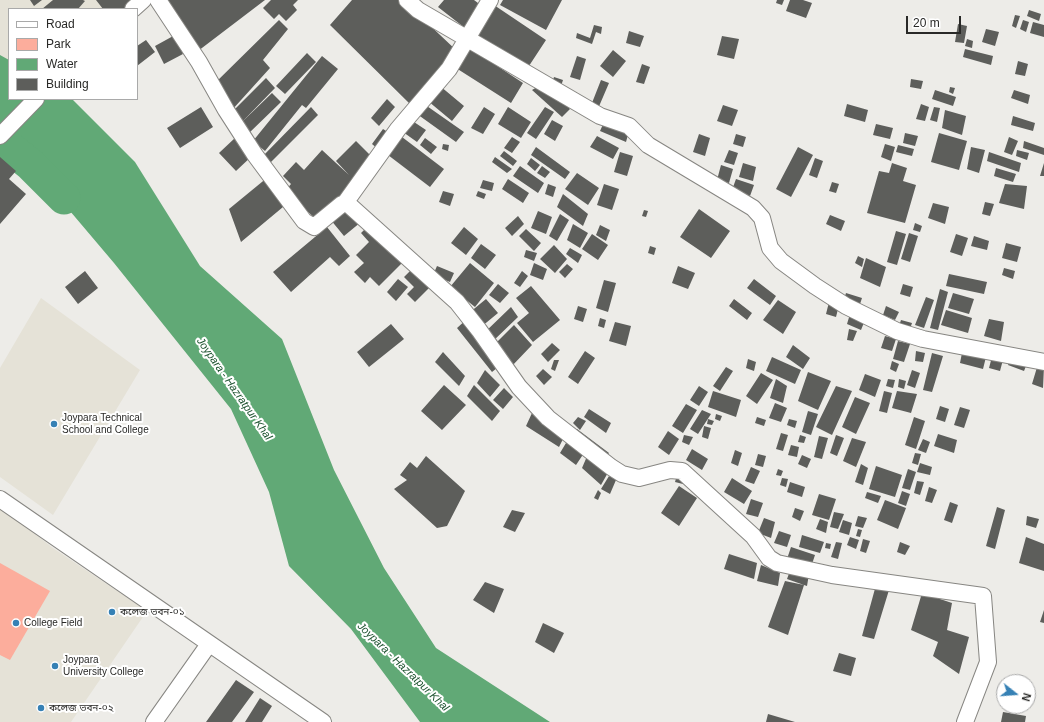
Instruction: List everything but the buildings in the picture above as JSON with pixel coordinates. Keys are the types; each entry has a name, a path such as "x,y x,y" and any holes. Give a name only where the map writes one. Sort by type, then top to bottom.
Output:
{"street":[{"path":"134,8 143,0"},
{"path":"158,0 199,62 226,110 256,155 304,221 311,227 318,226 345,203 398,129 449,68 490,0"},
{"path":"407,0 418,10 600,116 629,126 648,145 753,208 762,218 770,248 781,261 814,286 846,306 897,331 923,339 1044,362"},
{"path":"0,136 35,100"},
{"path":"345,203 457,302 479,330 519,387 548,418 622,474 639,478 670,470 682,471 753,536 769,558 777,563 832,575 984,596 988,662 965,722"},
{"path":"0,499 323,722"},
{"path":"154,722 209,644"}],"shaded area":[{"path":"0,0 114,0 104,8 8,8 8,62 0,67"},
{"name":"Joypara Technical School and College","path":"41,298 140,370 53,515 0,477 0,368"},
{"name":"Joypara University College","path":"0,507 53,548 147,611 71,722 0,722"}],"green space":[{"name":"College Field","path":"0,563 50,591 10,660 0,655"}],"water":[{"path":"0,55 8,59 8,100 73,100 135,162 200,266 282,339 334,470 384,568 436,648 550,722 420,722 351,629 289,566 269,492 231,409 114,263 31,165 0,140"}],"waterway":[{"name":"Joypara - Hazratpur Khal","path":"0,140 31,165 64,198"}],"place":[{"name":"Joypara Technical School and College","path":"54,424"},
{"name":"কলেজ ভবন-০১","path":"112,612"},
{"name":"College Field","path":"16,623"},
{"name":"Joypara University College","path":"55,666"},
{"name":"কলেজ ভবন-০২","path":"41,708"}]}
